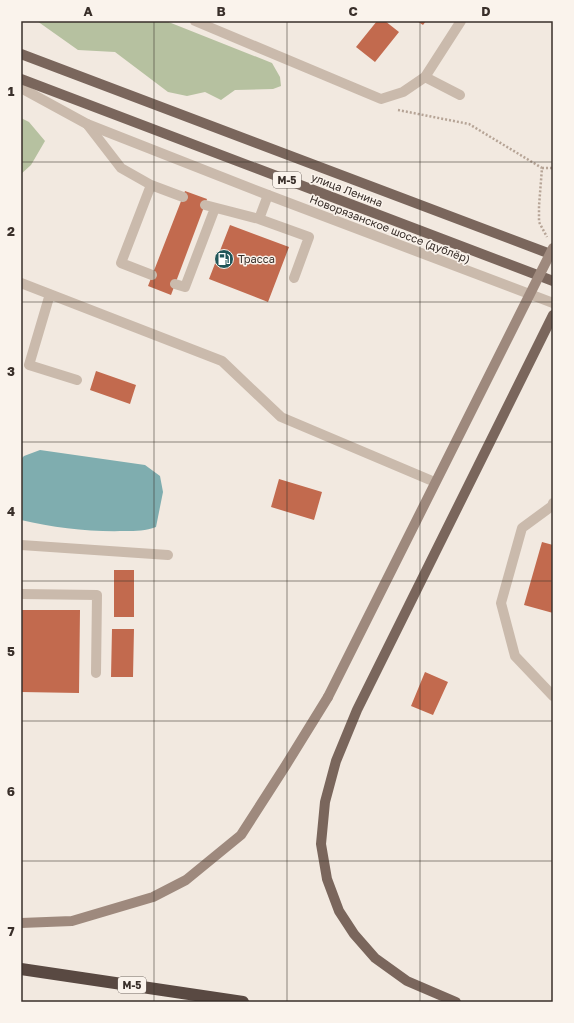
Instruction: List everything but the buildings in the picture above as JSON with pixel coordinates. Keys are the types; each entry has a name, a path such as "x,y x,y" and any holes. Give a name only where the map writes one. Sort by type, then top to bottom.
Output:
{"highway":[{"name":"М-5","path":"21,969 243,1002"}],"main road":[{"name":"улица Ленина","path":"21,54 553,255"},
{"name":"улица Ленина","path":"21,79 553,280"},
{"path":"21,923 72,921 153,897 186,880 241,835 328,697 553,248"},
{"path":"456,1002 407,981 375,958 354,934 340,911 327,879 321,844 325,802 336,761 357,710 553,315"}],"street":[{"path":"199,22 381,99 403,92 425,77 461,21"},
{"path":"425,77 460,95"},
{"name":"Новорязанское шоссе (дублёр)","path":"21,88 87,124 268,196 553,303"},
{"path":"87,124 121,168 151,185 183,197"},
{"path":"151,185 121,263 152,275"},
{"path":"259,219 268,196"},
{"path":"175,284 185,288 210,206 259,219 309,238 294,278"},
{"path":"21,283 222,361 281,417 430,480"},
{"path":"50,294 29,365 77,380"},
{"path":"553,505 522,528 501,602 514,656 553,696"},
{"path":"21,545 168,555"},
{"path":"21,594 97,595 96,673"}],"path":[{"path":"381,99 384,107 469,124 542,168 553,168"},
{"path":"542,168 539,222 547,236 553,239"}],"green space":[{"path":"37,21 166,21 272,63 280,77 281,86 273,89 235,90 221,100 205,92 187,96 168,92 115,52 78,50"},
{"path":"21,118 29,122 45,141 31,165 21,174"}],"water":[{"path":"40,450 145,465 160,476 163,492 156,527 137,531 99,531 60,527 21,520 21,459 24,456"}],"place":[{"name":"Трасса","path":"224,259"}]}
